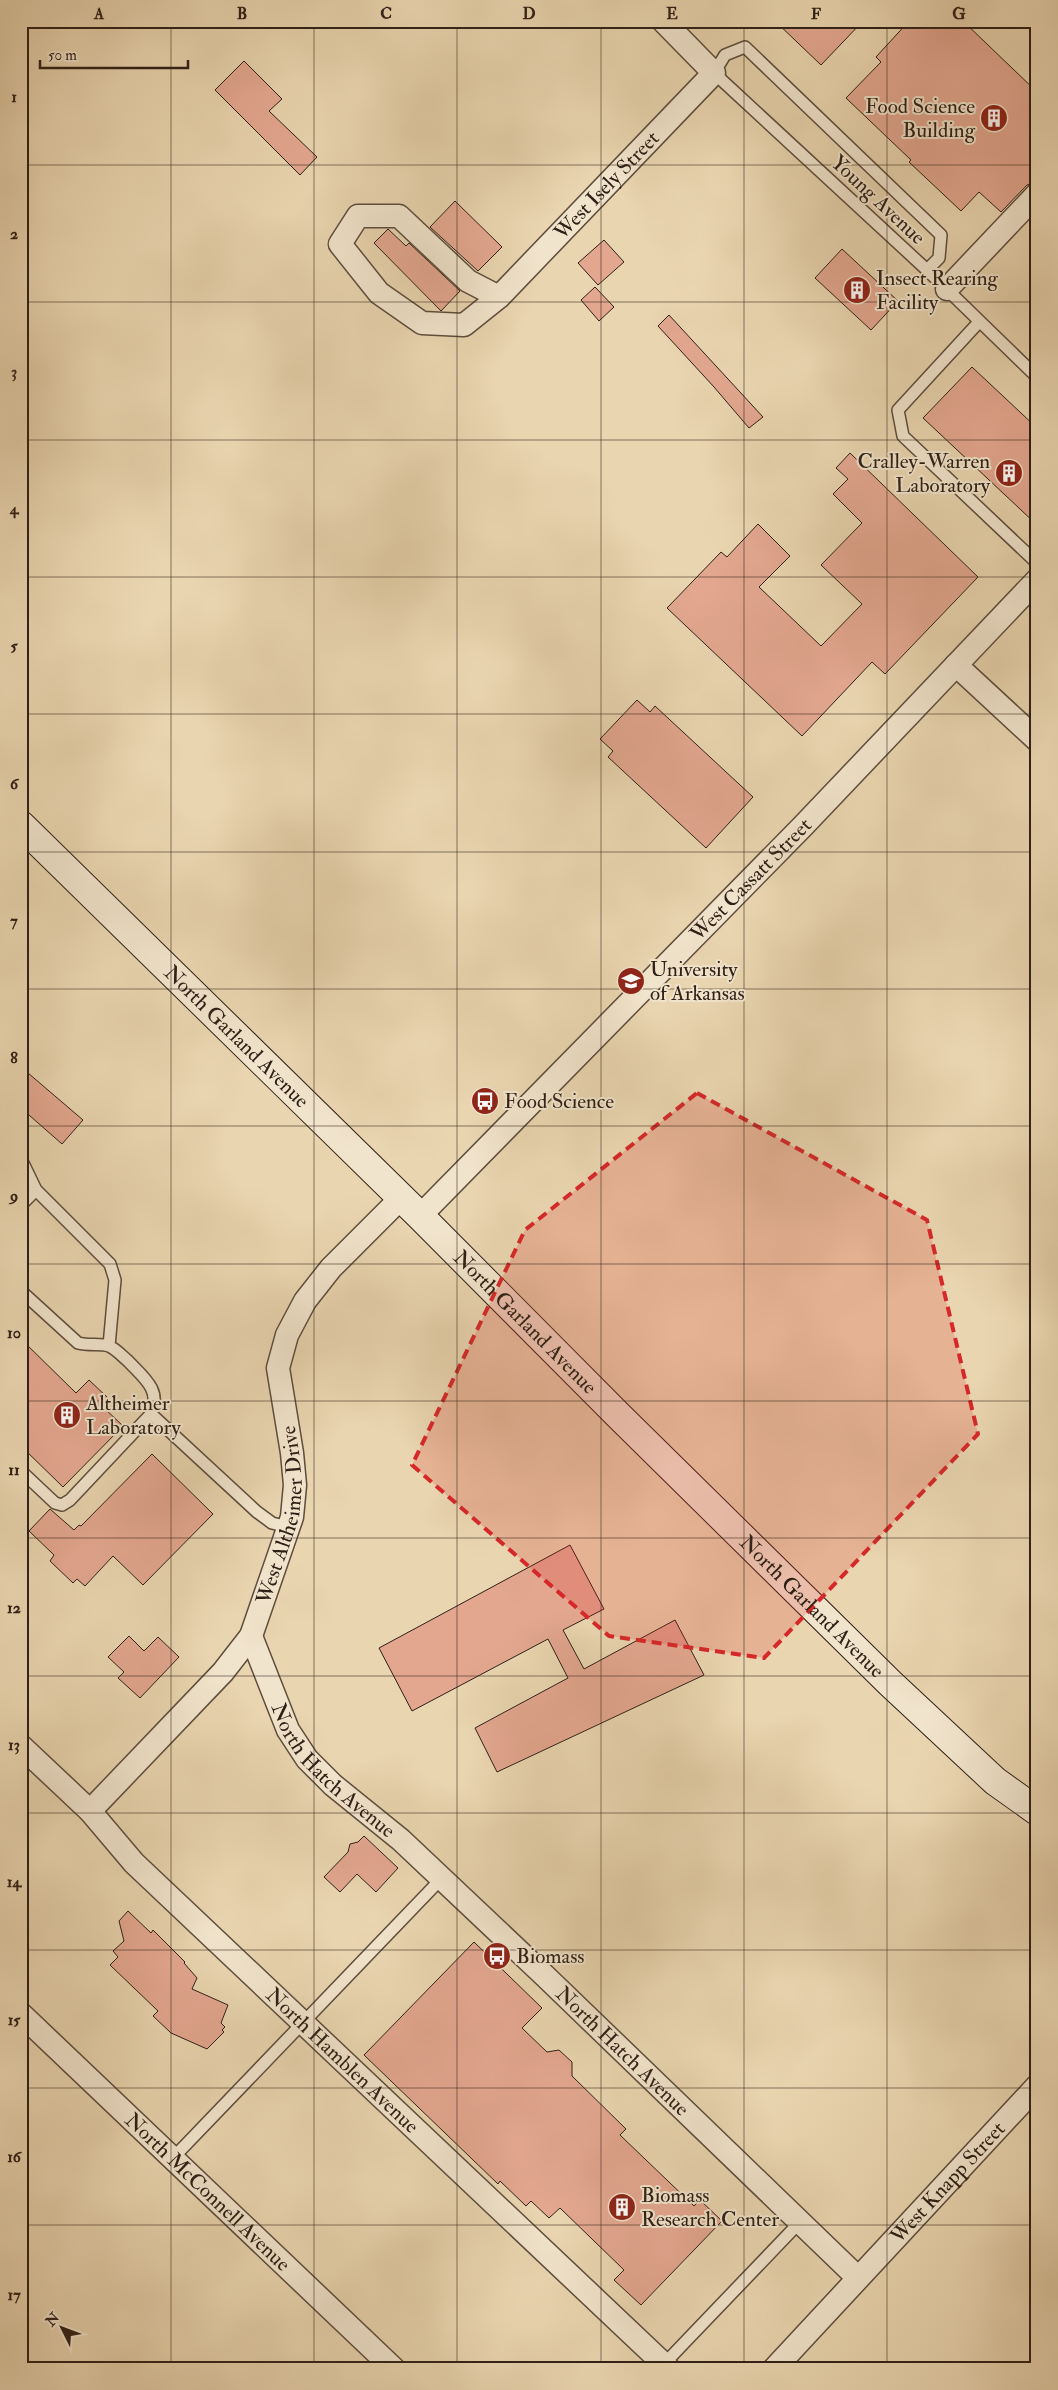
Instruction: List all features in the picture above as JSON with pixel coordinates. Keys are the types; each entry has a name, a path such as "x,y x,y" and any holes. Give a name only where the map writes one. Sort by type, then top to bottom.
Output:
{"main road":[{"name":"North Garland Avenue","path":"21,825 411,1207 625,1422 890,1683 995,1781 1037,1811"}],"street":[{"path":"663,21 714,73"},
{"name":"West Isely Street","path":"499,297 468,281 399,216 358,216 340,244 379,292 422,323 464,325 499,297 714,73"},
{"path":"947,289 1037,194"},
{"name":"West Cassatt Street","path":"411,1207 803,826 1037,580"},
{"path":"956,665 1037,740"},
{"name":"West Altheimer Drive","path":"90,1811 224,1672 251,1636 288,1527 295,1485 292,1452 278,1368 287,1335 305,1301 331,1268 411,1207"},
{"name":"North Hatch Avenue","path":"251,1636 288,1730 308,1759 334,1785 401,1840 442,1878 857,2277"},
{"name":"North Hamblen Avenue","path":"21,1746 90,1811 134,1863 666,2366"},
{"name":"North McConnell Avenue","path":"21,2014 394,2369"},
{"name":"West Knapp Street","path":"774,2369 857,2277 1037,2086"}],"lane":[{"path":"714,73 725,55 745,47 942,235 939,258 926,270"},
{"name":"Young Avenue","path":"714,73 947,289 1037,377"},
{"path":"979,322 898,410 903,436 1037,563"},
{"path":"21,1159 36,1190 110,1264 114,1271 115,1280 109,1346"},
{"path":"21,1204 36,1190"},
{"path":"21,1291 78,1343 89,1346 109,1346 150,1384 155,1398 151,1414 70,1500 62,1505 55,1503 21,1470"},
{"path":"151,1414 257,1512 272,1523 288,1527"},
{"path":"173,2158 442,1878"},
{"path":"666,2366 800,2222"}],"highlighted area":[{"path":"697,1093 927,1220 978,1434 764,1658 609,1636 412,1465 525,1230"}],"building":[{"path":"775,21 863,21 821,65"},
{"name":"Food Science Building","path":"909,21 963,21 1037,92 1037,181 1027,185 1001,212 979,192 961,211 846,98 881,62 876,57"},
{"path":"244,61 282,99 269,111 317,157 300,175 215,90"},
{"path":"455,201 502,247 478,271 430,227"},
{"path":"388,229 406,246 409,243 460,291 441,311 374,243"},
{"path":"604,240 624,262 598,285 578,263"},
{"name":"Insect Rearing Facility","path":"842,249 898,301 871,330 815,278"},
{"path":"595,287 614,307 599,321 581,300"},
{"path":"669,315 763,417 749,428 658,326"},
{"name":"Cralley-Warren Laboratory","path":"972,367 1037,428 1037,525 923,418"},
{"path":"850,453 978,577 885,674 872,662 802,736 667,608 721,552 727,557 758,524 790,556 759,587 821,646 862,604 821,565 862,523 833,494 848,479 836,468"},
{"path":"637,700 650,712 655,706 753,797 706,848 608,757 613,751 600,739"},
{"path":"21,1067 83,1120 62,1144 21,1108 21,1101 28,1094 21,1088"},
{"name":"Altheimer Laboratory","path":"21,1339 76,1393 89,1380 108,1398 101,1405 123,1426 63,1487 22,1447 29,1441 21,1434"},
{"path":"152,1454 213,1514 143,1585 113,1556 85,1586 77,1579 73,1583 50,1561 54,1555 29,1531 50,1509 74,1530 79,1525 81,1526"},
{"path":"570,1545 604,1609 563,1630 584,1669 675,1620 704,1675 497,1772 475,1728 568,1678 548,1639 412,1711 379,1648"},
{"path":"129,1636 144,1651 158,1637 179,1657 140,1698 118,1678 124,1672 108,1657"},
{"path":"364,1836 398,1868 376,1892 357,1874 340,1892 324,1877 348,1852 350,1844 358,1842"},
{"path":"128,1911 151,1933 153,1930 185,1962 197,1978 192,1989 228,2005 221,2023 225,2027 222,2030 224,2032 207,2049 171,2033 153,2016 158,2011 110,1965 118,1957 113,1951 124,1941 119,1921"},
{"path":"474,1942 542,2008 522,2028 547,2052 559,2050 572,2062 572,2076 626,2129 620,2135 694,2206 700,2200 722,2221 641,2305 614,2280 624,2270 560,2208 549,2218 531,2201 526,2206 500,2181 498,2184 364,2055"}],"place":[{"name":"Food Science Building","path":"994,118"},
{"name":"Insect Rearing Facility","path":"857,290"},
{"name":"Cralley-Warren Laboratory","path":"1009,473"},
{"name":"University of Arkansas","path":"631,981"},
{"name":"Food Science","path":"485,1101"},
{"name":"Altheimer Laboratory","path":"67,1415"},
{"name":"Biomass","path":"497,1956"},
{"name":"Biomass Research Center","path":"622,2207"}]}
